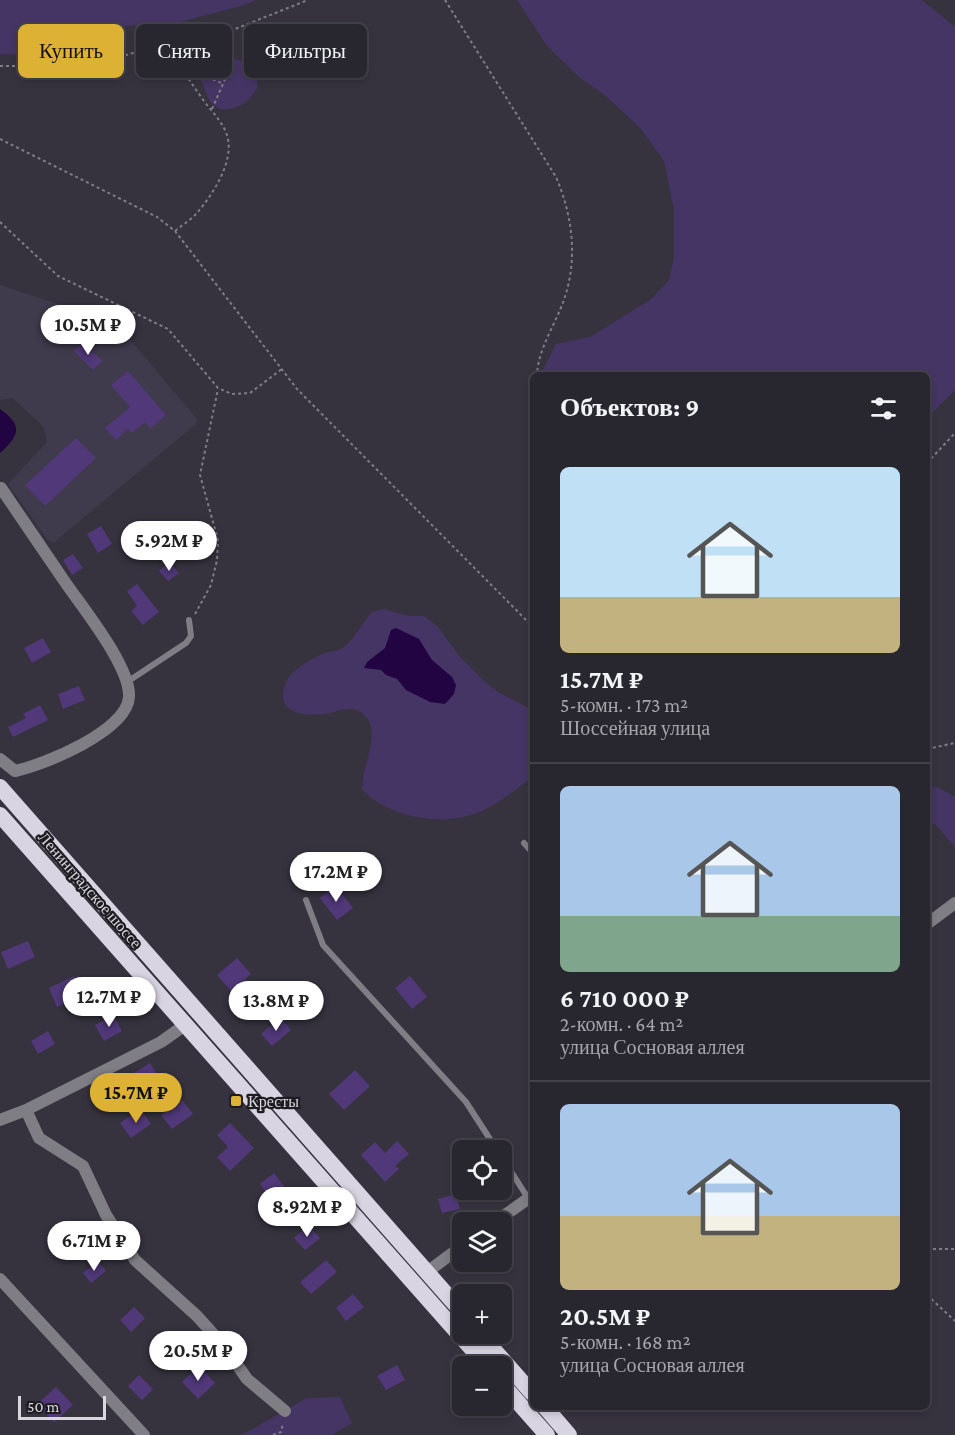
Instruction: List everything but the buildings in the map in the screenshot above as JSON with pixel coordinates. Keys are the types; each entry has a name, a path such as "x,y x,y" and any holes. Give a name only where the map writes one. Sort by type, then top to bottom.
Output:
{"highway":[{"name":"Ленинградское шоссе","path":"0,787 452,1301"},
{"name":"Ленинградское шоссе","path":"0,814 478,1356"},
{"path":"489,1344 530,1391"},
{"path":"512,1395 547,1435"},
{"path":"548,1410 569,1435"}],"street":[{"path":"0,759 15,771 43,764 93,737 117,720 129,699 127,682 112,652 1,488"},
{"path":"930,922 955,903"},
{"path":"0,1120 26,1110 161,1042 185,1025"},
{"path":"26,1110 39,1138 83,1166 106,1215 135,1260 197,1316 224,1346 247,1379 285,1411"},
{"path":"509,1212 530,1197"},
{"path":"427,1272 452,1253"},
{"path":"0,1279 144,1435"}],"lane":[{"path":"127,682 186,643 191,636 189,620"},
{"path":"524,843 530,850"},
{"path":"306,900 322,945 466,1102 491,1140"},
{"path":"512,1172 530,1197"}],"path":[{"path":"232,31 308,0"},
{"path":"445,0 556,177 566,199 571,219 573,240 568,287 562,307 541,353 538,372"},
{"path":"0,66 55,66 113,59 136,52"},
{"path":"175,231 196,214 214,189 226,165 229,150 227,137 219,120 190,78"},
{"path":"209,78 224,84"},
{"path":"211,110 226,78"},
{"path":"0,139 158,217 175,231 297,389 530,624"},
{"path":"0,222 58,276 168,329 218,388 231,394 250,393 282,369"},
{"path":"189,620 199,609 211,585 217,560 218,540 200,475 218,388"},
{"path":"930,460 955,433"},
{"path":"930,748 955,743"},
{"path":"930,1249 955,1249"},
{"path":"930,1298 955,1322"},
{"path":"273,1435 281,1432 285,1411"}],"shaded area":[{"path":"0,0 256,0 172,24 136,24 124,27 124,24 18,24 18,55 0,54"},
{"path":"517,0 922,0 955,27 955,390 930,415 930,372 542,372 556,344 590,337 650,300 669,280 674,258 674,210 664,161 641,129 606,96 578,76 547,46"},
{"path":"232,59 244,62 244,78 256,78 258,87 241,105 224,109 213,105 200,78 232,78"},
{"path":"0,285 116,323 196,418 197,423 53,543 47,539 8,484 47,442 43,426 12,398 0,400"},
{"path":"0,409 13,421 16,431 15,436 0,453"},
{"path":"384,609 408,616 424,616 438,627 461,658 483,680 498,692 530,709 530,779 482,811 460,818 445,819 430,819 399,812 373,799 362,789 372,734 370,724 364,715 350,709 320,714 300,713 286,705 283,698 284,689 292,674 318,656 344,647 372,612"},
{"path":"396,628 419,639 432,660 452,677 456,685 454,694 445,704 430,702 406,690 397,679 386,675 381,670 364,668 367,662 385,648 391,630"},
{"path":"930,787 939,788 955,797 955,847 935,824 930,824"},
{"path":"340,1397 352,1423 332,1435 242,1435 307,1398"}],"place":[{"name":"Кресты","path":"236,1101"}]}
